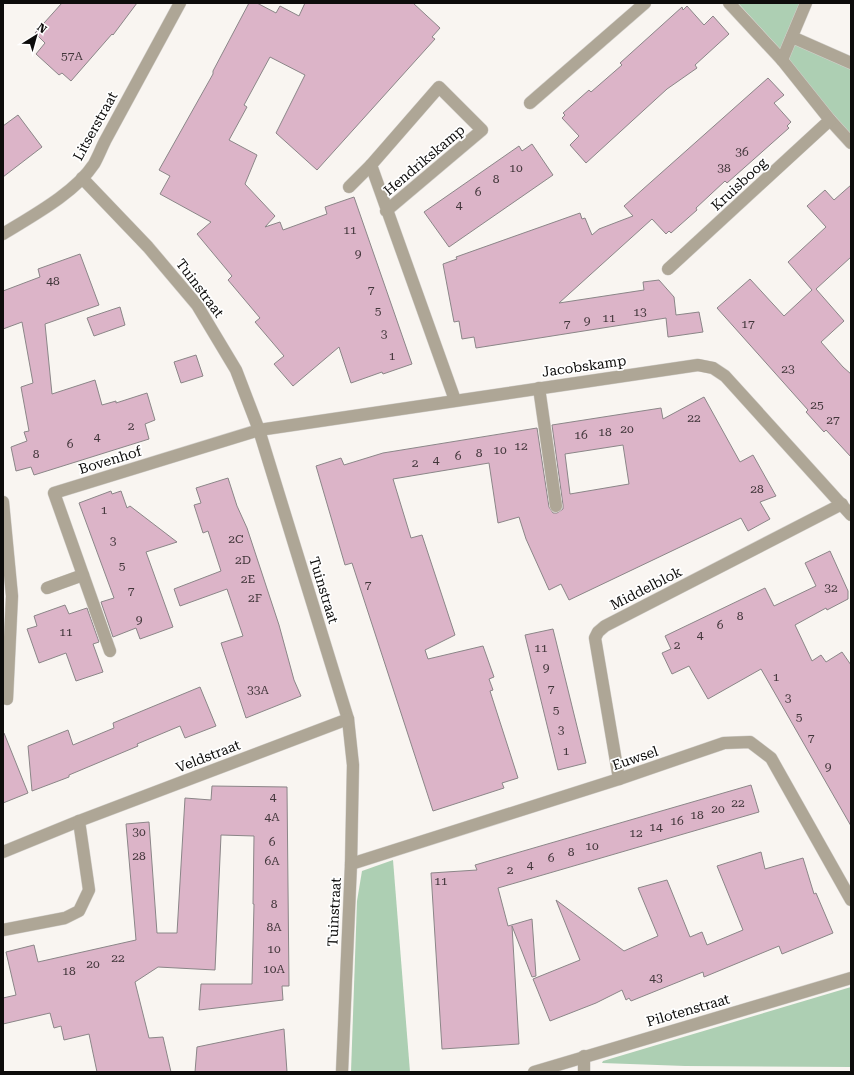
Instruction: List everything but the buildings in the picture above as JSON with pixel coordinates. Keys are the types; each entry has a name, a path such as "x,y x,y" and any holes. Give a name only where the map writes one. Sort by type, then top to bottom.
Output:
{"street":[{"name":"Litserstraat","path":"3,234 51,204 82,178 94,163 180,3"},
{"path":"530,104 644,3"},
{"path":"729,3 782,60 830,120 851,143"},
{"path":"782,60 806,3"},
{"path":"792,37 851,63"},
{"name":"Hendrikskamp","path":"386,211 482,130 439,87 371,165 386,211 455,400"},
{"name":"Kruisboog","path":"668,269 830,120"},
{"path":"349,187 371,165"},
{"name":"Tuinstraat","path":"82,178 148,247 197,305 236,370 259,430 348,719 353,765 351,864 342,1072"},
{"name":"Jacobskamp","path":"259,430 698,365 713,368 725,376 851,515"},
{"path":"539,388 556,506"},
{"name":"Bovenhof","path":"110,651 54,493 259,430"},
{"path":"3,502 12,596 7,699"},
{"name":"Middelblok","path":"620,779 596,638 598,632 605,626 842,504"},
{"path":"47,588 82,575"},
{"name":"Veldstraat","path":"3,852 79,821 348,719"},
{"name":"Euwsel","path":"351,864 620,779 724,743 750,742 771,758 851,900"},
{"path":"3,930 65,918 79,911 89,890 79,821"},
{"name":"Pilotenstraat","path":"534,1072 851,978"},
{"path":"584,1056 584,1072"}],"green space":[{"path":"738,3 801,3 781,50"},
{"path":"793,42 851,68 851,137 786,59"},
{"path":"393,860 410,1072 351,1072 357,901 362,871"},
{"path":"851,987 851,1067 685,1066 602,1063 603,1061"}]}
